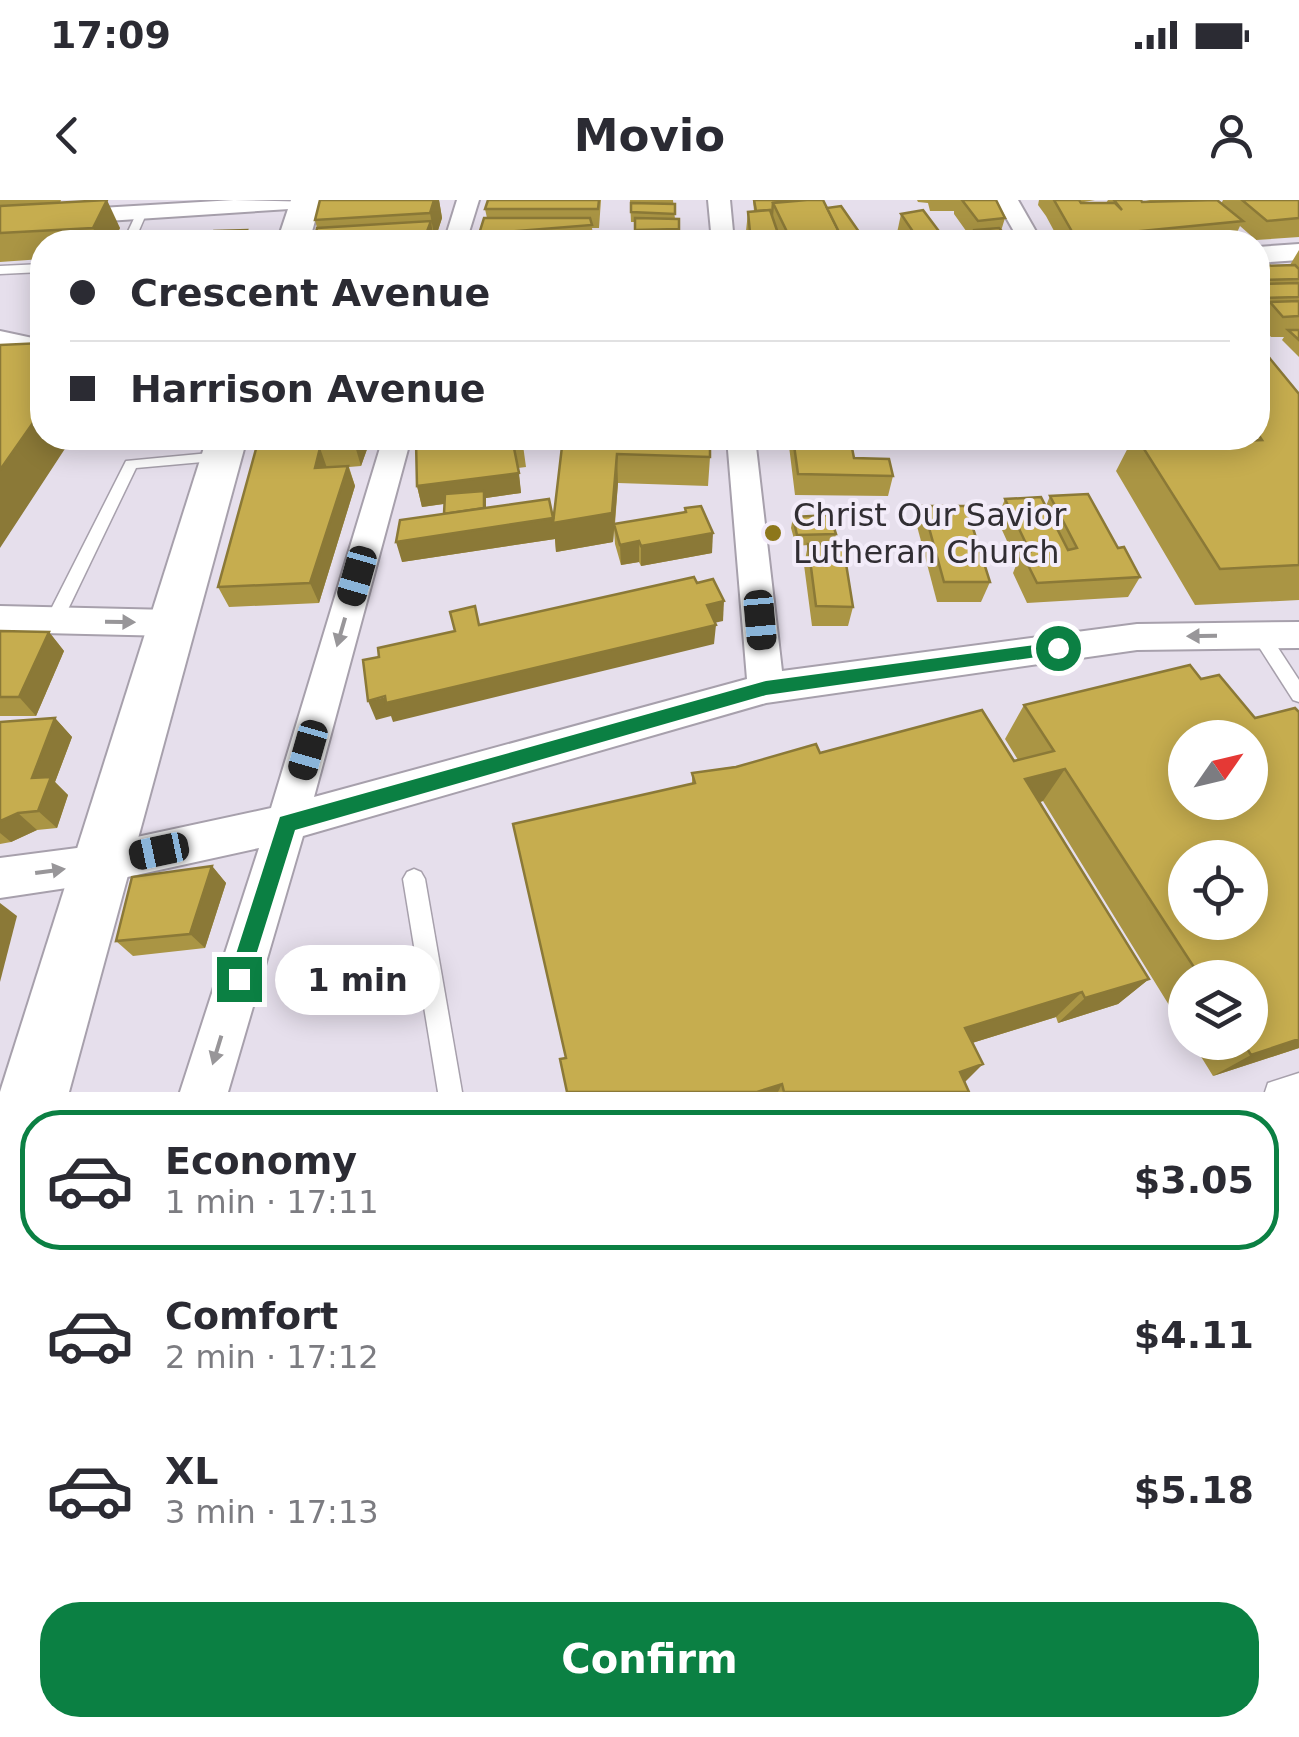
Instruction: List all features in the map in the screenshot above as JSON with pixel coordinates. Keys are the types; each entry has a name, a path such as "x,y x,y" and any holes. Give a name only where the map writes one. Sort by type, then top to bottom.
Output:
{"main road":[{"path":"296,230 306,201"},
{"path":"34,1092 222,450"}],"street":[{"path":"459,230 468,200"},
{"path":"719,200 721,230"},
{"path":"1006,200 1024,230"},
{"path":"0,222 68,209 142,212 306,201"},
{"path":"1270,255 1299,252"},
{"path":"0,340 30,346"},
{"path":"204,1092 287,823 394,450"},
{"path":"742,450 766,688"},
{"path":"0,620 171,623"},
{"path":"0,878 100,864 287,823 766,688 1137,638 1299,635"}],"lane":[{"path":"134,230 142,212"},
{"path":"0,270 30,269"},
{"path":"54,620 131,464 207,450"},
{"path":"1260,636 1299,695"},
{"path":"414,880 450,1092"},
{"path":"1277,1092 1299,1086"}],"building":[{"path":"107,200 93,228 0,233 0,206"},
{"path":"320,200 434,200 430,213 315,220"},
{"path":"488,200 599,200 598,209 485,209"},
{"path":"754,200 806,200 773,203 772,214 770,210 756,211"},
{"path":"823,200 838,230 786,230 773,203"},
{"path":"962,200 996,200 1005,218 978,221"},
{"path":"1054,200 1115,203 1122,210 1114,200 1217,200 1243,221 1151,230 1071,230"},
{"path":"1242,200 1299,200 1299,218 1267,221"},
{"path":"631,203 675,204 675,214 631,212"},
{"path":"841,206 858,230 838,230 827,208"},
{"path":"770,210 777,230 750,230 748,212"},
{"path":"923,210 938,230 912,230 901,214"},
{"path":"484,218 590,218 592,225 529,230 480,230"},
{"path":"635,218 679,219 679,229 635,230"},
{"path":"431,221 428,230 317,228"},
{"path":"1295,265 1299,279 1270,280 1270,266"},
{"path":"1299,283 1299,297 1270,298 1270,284"},
{"path":"1299,301 1299,316 1283,317 1270,302"},
{"path":"30,344 30,427 0,470 0,345"},
{"path":"1270,359 1299,394 1299,565 1220,569 1145,450 1270,450"},
{"path":"256,450 320,450 315,468 348,466 310,583 218,587"},
{"path":"416,450 514,450 519,473 417,486"},
{"path":"562,450 710,450 710,457 617,454 612,513 553,523"},
{"path":"795,450 852,450 854,458 889,459 893,476 798,474"},
{"path":"484,491 484,508 444,514 445,494"},
{"path":"1088,494 1118,548 1124,547 1140,577 1037,583 1022,553 1030,552 1005,499 1041,497 1068,550 1077,548 1050,496"},
{"path":"549,499 553,518 396,542 400,520"},
{"path":"701,506 713,533 641,546 639,541 620,545 614,524"},
{"path":"923,506 966,506 990,582 944,582"},
{"path":"830,515 836,534 797,535 793,517"},
{"path":"808,544 843,545 853,607 816,606"},
{"path":"694,577 697,583 713,579 724,601 707,605 716,625 386,703 385,696 368,701 363,660 379,657 378,648 455,631 450,612 475,606 479,625"},
{"path":"0,631 49,632 19,697 0,697"},
{"path":"1190,665 1201,679 1219,675 1255,718 1295,708 1299,712 1299,1039 1268,1049 1268,960 1189,960 1176,940 1268,940 1268,840 1168,840 1168,927 1065,769 1025,779 1149,979 1085,998 1082,992 965,1028 983,1064 960,1072 969,1092 784,1092 782,1084 757,1092 567,1092 560,1059 566,1058 513,824 695,783 692,773 736,767 816,744 820,753 982,710 1014,761 1054,751 1024,705"},
{"path":"55,718 32,778 51,777 38,811 18,813 0,821 0,722"},
{"path":"212,866 190,934 116,941 132,877"}],"place":[{"name":"Christ Our Savior Lutheran Church","path":"773,533"}],"route":[{"path":"239,979 287,823 766,688 1058,648"}]}
